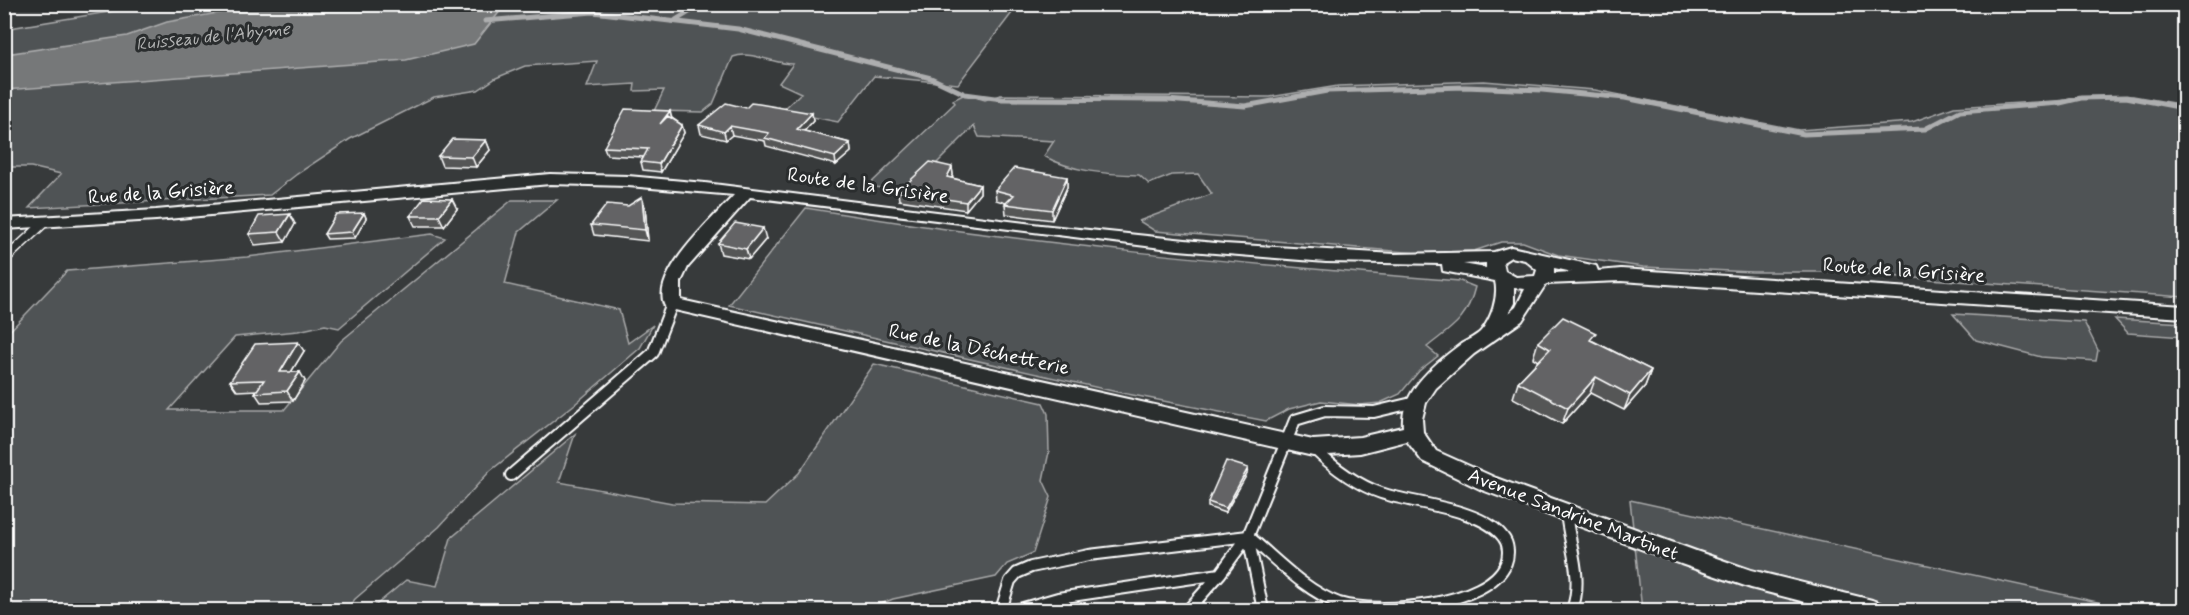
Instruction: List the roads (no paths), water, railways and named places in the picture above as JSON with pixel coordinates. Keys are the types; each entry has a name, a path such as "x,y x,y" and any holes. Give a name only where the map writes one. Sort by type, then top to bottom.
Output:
{"street":[{"name":"Route de la Grisière","path":"320,201 550,179 610,178 746,192 984,224 1168,244 1411,260 1497,256 1511,252 1521,253 1538,260 1621,275 2184,312"},
{"path":"672,304 672,282 681,265 746,192"},
{"name":"Rue de la Grisière","path":"4,224 44,223 320,201"},
{"path":"1487,334 1504,303 1503,277 1493,266 1497,256"},
{"name":"Route de la Grisière","path":"1411,260 1503,277 1521,284 1540,280 1621,275"},
{"path":"1413,432 1412,419 1416,402 1429,383 1487,334 1516,317 1523,310 1546,270 1538,260"},
{"name":"Rue de la Déchetterie","path":"672,304 1313,448 1359,445 1413,432"},
{"name":"Avenue Sandrine Martinet","path":"1413,432 1419,445 1430,456 1448,467 1751,579 1872,610"}],"lane":[{"path":"4,260 44,223"},
{"path":"511,475 621,383 653,353 672,304"},
{"path":"1188,610 1221,574 1248,536 1295,420 1325,411 1374,412 1416,402"},
{"path":"1001,610 1008,583 1018,572 1029,565 1248,536 1327,597 1358,607 1384,608 1468,595 1501,576 1508,563 1508,550 1504,537 1493,526 1481,519 1421,505 1358,483 1328,464 1313,448"},
{"path":"1566,512 1567,533 1579,584 1577,600 1572,610"},
{"path":"1248,536 1263,610"},
{"path":"1016,610 1058,598 1221,574"}],"water":[{"name":"Ruisseau de l'Abyme","path":"269,4 505,5 474,44 406,60 5,90 6,54 127,36 167,22"}],"waterway":[{"path":"676,20 702,4"},
{"path":"485,21 593,12 738,29 931,78 965,94 1002,99 1167,100 1245,106 1327,91 1465,87 1542,90 1625,98 1804,134 1925,129 1960,111 2060,103 2081,98 2126,97 2184,108"}]}
